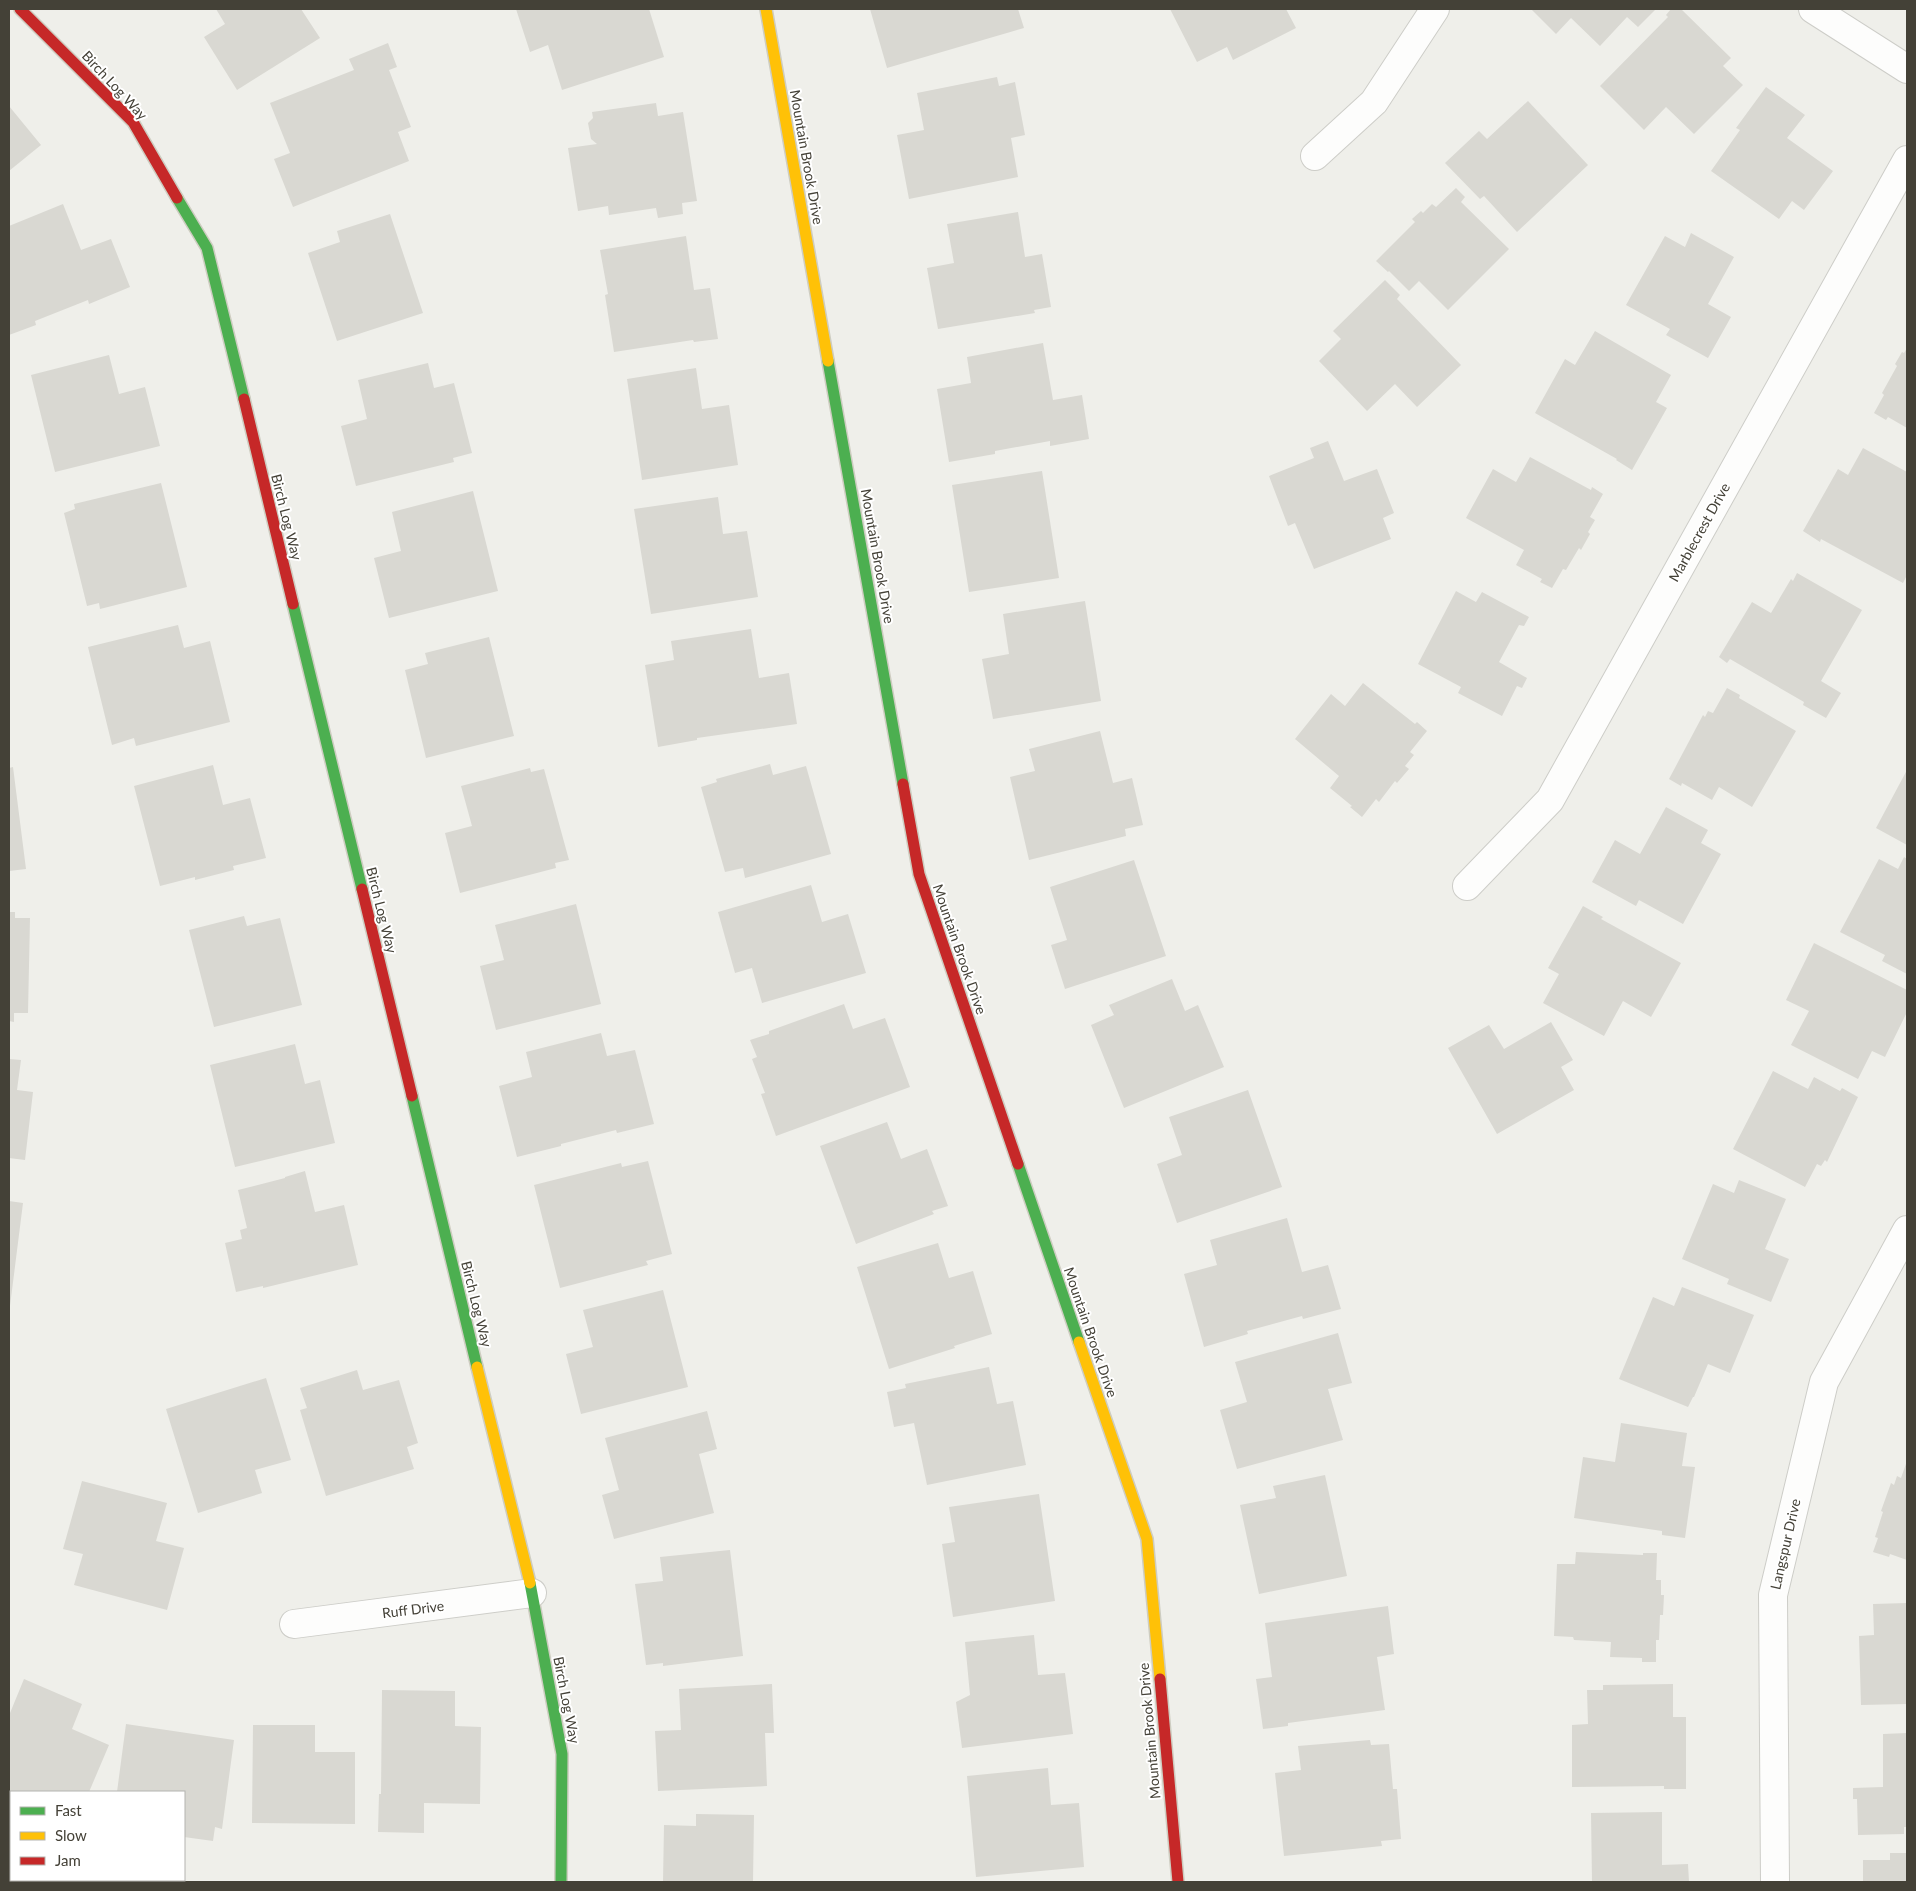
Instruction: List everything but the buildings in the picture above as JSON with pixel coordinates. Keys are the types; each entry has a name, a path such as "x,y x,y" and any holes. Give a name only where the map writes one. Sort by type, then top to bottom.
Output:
{"street":[{"name":"Birch Log Way","path":"20,9 133,122 206,248 532,1593 562,1754 561,1882"},
{"name":"Mountain Brook Drive","path":"766,9 919,874 1147,1539 1178,1882"},
{"path":"1315,156 1374,102 1435,9"},
{"path":"1813,9 1907,69"},
{"name":"Marblecrest Drive","path":"1467,886 1550,800 1907,160"},
{"name":"Langspur Drive","path":"1775,1882 1773,1595 1824,1382 1907,1230"},
{"name":"Ruff Drive","path":"294,1624 532,1593"}],"traffic: fast":[{"path":"177,198 207,248 244,399"},
{"path":"828,361 903,784"},
{"path":"293,604 362,889"},
{"path":"412,1096 477,1367"},
{"path":"1018,1164 1079,1342"},
{"path":"530,1583 562,1754 561,1882"}],"traffic: slow":[{"path":"766,9 828,361"},
{"path":"1079,1342 1147,1539 1160,1679"},
{"path":"477,1367 530,1583"}],"traffic: jam":[{"path":"20,9 133,122 177,198"},
{"path":"244,399 293,604"},
{"path":"903,784 919,874 1018,1164"},
{"path":"362,889 412,1096"},
{"path":"1160,1679 1178,1882"}]}
